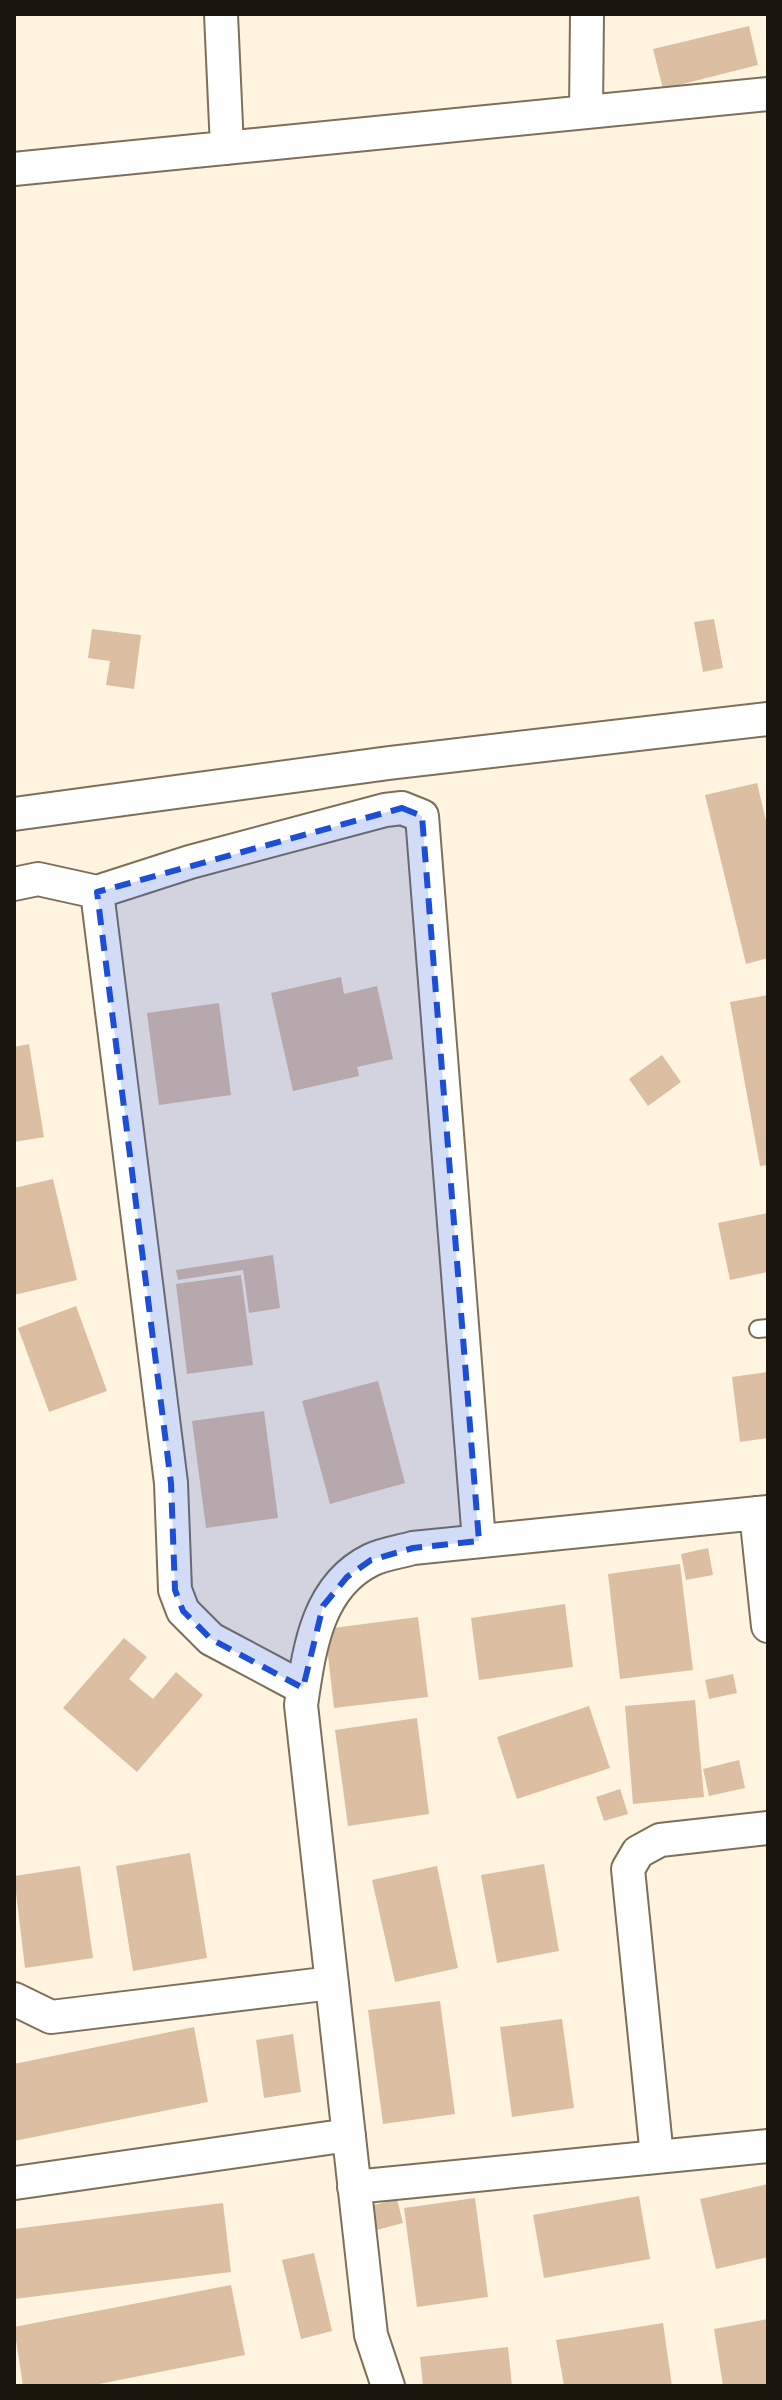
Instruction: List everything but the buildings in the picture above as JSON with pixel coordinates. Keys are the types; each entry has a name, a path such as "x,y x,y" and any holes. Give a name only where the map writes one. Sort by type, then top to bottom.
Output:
{"street":[{"path":"221,14 227,148"},
{"path":"586,112 587,14"},
{"path":"14,169 768,94"},
{"path":"14,814 389,763 768,719"},
{"path":"14,884 38,879 97,892 190,862 385,810 402,808 422,816 479,1541"},
{"path":"97,892 171,1483 175,1590 183,1611 211,1639 303,1688"},
{"path":"388,2386 371,2335 301,1705 310,1651 323,1606 347,1577 371,1560 413,1548 762,1512 768,1626"},
{"path":"657,2157 628,1869 638,1852 660,1840 768,1828"},
{"path":"14,1999 51,2017 332,1983"},
{"path":"15,2183 349,2135"},
{"path":"354,2187 768,2146"}],"highlighted area":[{"path":"402,808 422,816 479,1541 413,1548 371,1560 347,1577 323,1606 303,1688 211,1639 183,1611 175,1590 171,1483 97,892"}]}
